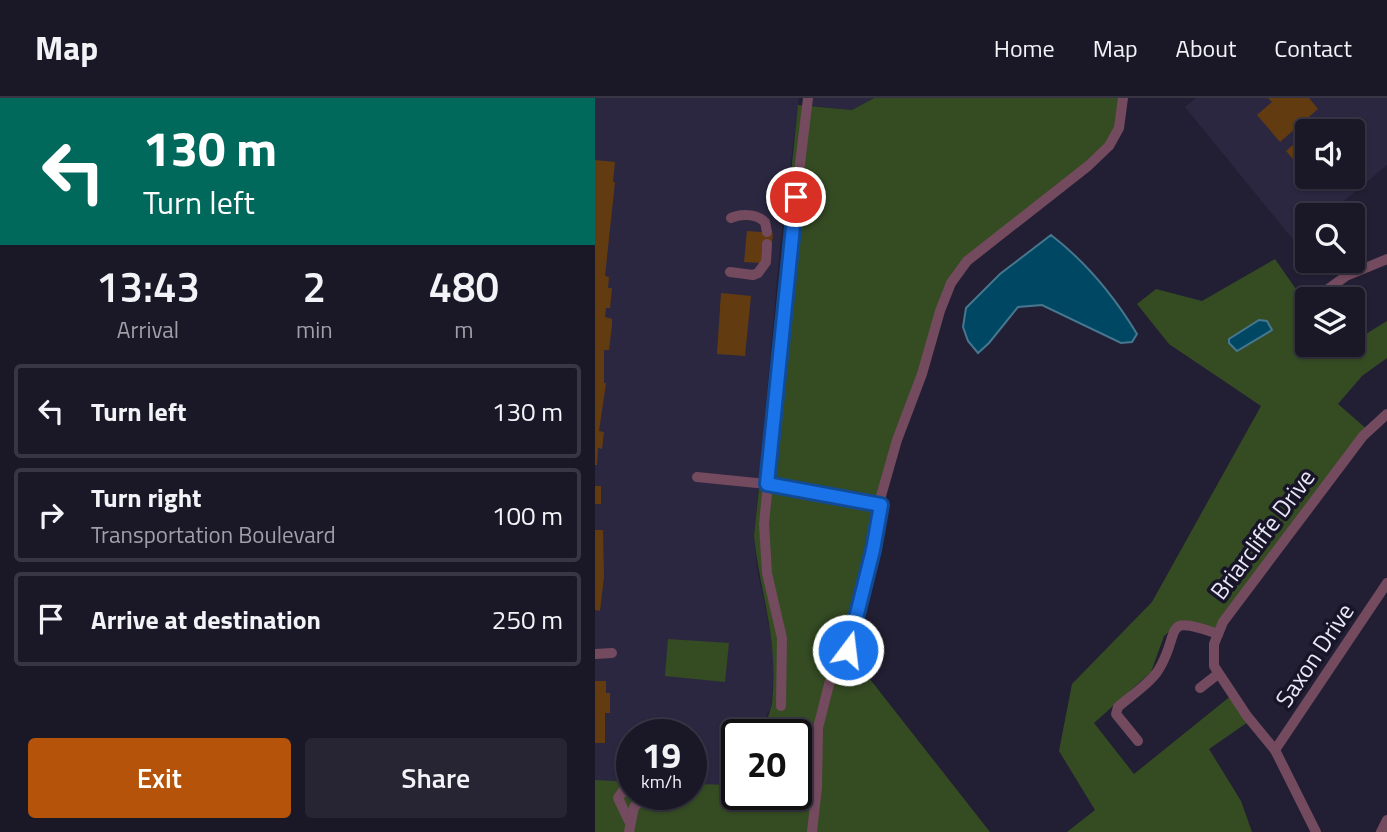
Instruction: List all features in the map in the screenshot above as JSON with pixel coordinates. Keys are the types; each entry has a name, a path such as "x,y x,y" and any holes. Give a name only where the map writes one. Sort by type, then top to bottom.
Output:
{"street":[{"path":"781,706 782,638 767,573 763,538 808,98"},
{"path":"812,832 817,787 818,728 832,673 848,650 897,440 922,374 951,283 967,261 1088,166 1109,146 1119,128 1123,98"},
{"path":"731,218 738,215 758,216 765,222 767,232"},
{"path":"730,272 753,275 758,273 766,262 767,244"},
{"path":"1331,287 1346,276 1387,259"},
{"name":"Briarcliffe Drive","path":"1218,674 1214,666 1214,644 1223,622 1363,436 1387,414"},
{"path":"697,477 767,484 881,505"},
{"name":"Saxon Drive","path":"1275,750 1387,583"},
{"path":"1138,741 1116,714 1118,707 1159,671 1174,630 1182,624 1190,624 1218,634"},
{"path":"595,654 612,653"},
{"path":"1200,688 1218,674 1275,750 1316,832"},
{"path":"622,810 629,828"},
{"path":"629,828 633,810"},
{"path":"1381,832 1387,820"}],"shaded area":[{"path":"595,98 799,98 780,247 754,536 774,661 771,708 766,719 721,719 721,785 707,786 707,719 616,719 616,786 595,787"},
{"path":"811,98 873,98 852,110 810,106"},
{"path":"1196,98 1387,98 1387,165 1365,183 1365,119 1295,119 1295,189 1358,189 1341,203 1295,203 1295,242 1185,107"}],"green space":[{"path":"874,98 1123,98 1109,146 967,261 951,283 897,440 847,650 990,832 595,832 595,780 616,781 616,810 707,810 707,784 721,785 721,810 812,810 812,719 768,719 772,704 773,665 770,629 754,536 798,105 852,110"},
{"path":"1275,259 1295,288 1295,357 1365,357 1365,335 1387,321 1387,358 1362,376 1338,404 1369,431 1218,634 1183,620 1164,636 1151,672 1094,723 1134,774 1232,695 1251,720 1209,749 1241,801 1252,832 1067,832 1095,810 1059,751 1072,684 1152,602 1261,406 1169,344 1137,304 1156,289 1202,301"},
{"path":"668,639 729,643 725,682 665,676"}],"water":[{"path":"1051,235 1099,280 1137,334 1132,342 1121,343 1042,305 1018,307 978,353 968,341 963,327 966,308 1000,274"},
{"path":"1259,320 1267,321 1272,330 1237,351 1229,343 1229,339"}],"building":[{"path":"1268,98 1309,98 1318,109 1306,119 1295,119 1295,129 1280,142 1257,115 1272,102"},
{"path":"1295,143 1295,161 1286,151"},
{"path":"595,160 615,162 605,276 609,277 608,288 612,288 610,308 606,308 605,317 612,319 612,325 609,350 604,350 606,383 599,431 604,432 602,449 598,448 597,465 595,465"},
{"path":"747,231 773,233 772,244 762,243 761,263 744,262"},
{"path":"721,293 751,296 745,356 717,354"},
{"path":"595,486 601,486 601,504 595,504"},
{"path":"595,530 603,530 604,577 600,611 595,610"},
{"path":"595,681 606,681 606,693 610,693 610,713 605,713 605,743 595,743"}],"route":[{"path":"796,197 767,484 881,505 880,520 848,650"}]}
